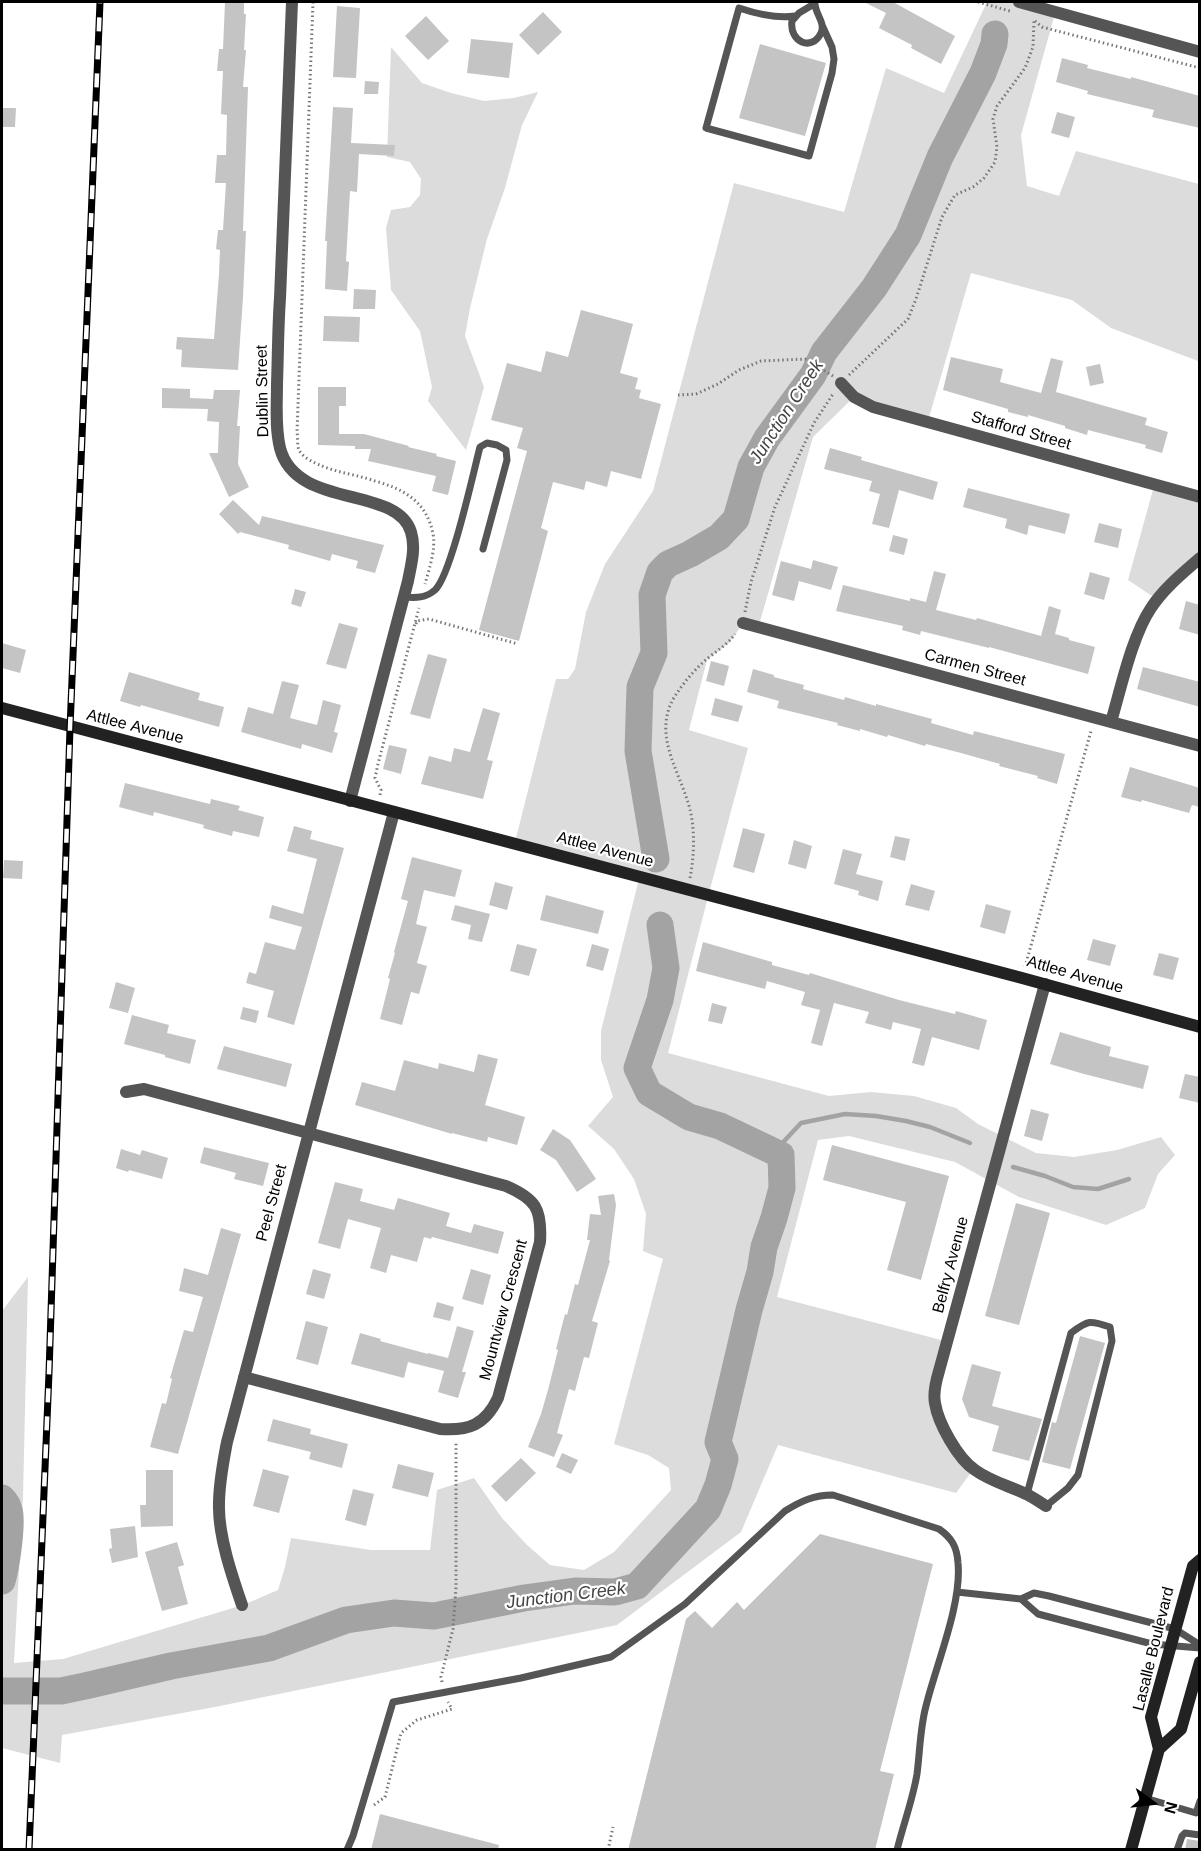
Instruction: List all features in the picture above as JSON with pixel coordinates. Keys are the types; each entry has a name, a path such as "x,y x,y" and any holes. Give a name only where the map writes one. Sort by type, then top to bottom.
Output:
{"street":[{"name":"Dublin Street","path":"292,2 279,319 277,423 280,447 292,469 308,482 387,508 407,522 413,540 404,597 350,801"},
{"path":"1019,7 1200,52"},
{"name":"Stafford Street","path":"841,383 854,397 873,407 1200,497"},
{"path":"1111,722 1142,621 1164,591 1200,558"},
{"name":"Carmen Street","path":"743,622 1200,746"},
{"name":"Attlee Avenue","path":"2,708 1200,1027"},
{"name":"Peel Street","path":"242,1605 231,1572 219,1506 221,1472 308,1132 394,812"},
{"name":"Belfry Avenue","path":"1045,984 935,1386 935,1402 940,1421 950,1439 973,1470 1027,1494 1046,1506"},
{"name":"Mountview Crescent","path":"126,1092 144,1089 506,1186 526,1195 536,1209 541,1224 540,1242 498,1398 491,1412 480,1421 456,1430"},
{"path":"244,1377 440,1429 456,1430"},
{"name":"Lasalle Boulevard","path":"1131,1850 1159,1749 1151,1717 1193,1566 1200,1560"},
{"path":"1159,1749 1181,1729 1200,1662"}],"lane":[{"path":"795,16 776,17 739,9 706,128 809,156 834,58 832,47 814,3 795,16 792,21 792,33 795,38 808,43 816,40 822,31 822,25"},
{"path":"404,597 421,598 437,588 442,579 480,447 487,443 506,450 507,460 483,549"},
{"path":"1027,1494 1071,1333 1082,1324 1094,1322 1110,1327 1112,1341 1078,1474 1068,1488 1046,1506"},
{"path":"347,1850 354,1836 393,1702 442,1694 611,1658 685,1604 785,1511 818,1495 833,1495 945,1532 950,1536 958,1561 957,1592 926,1706 916,1775 897,1850"},
{"path":"957,1592 1021,1599 1034,1593 1041,1594 1175,1629 1200,1646"},
{"path":"1021,1599 1038,1614 1152,1644 1170,1647 1200,1646"},
{"path":"1145,1798 1196,1813 1200,1801"},
{"path":"1177,1850 1185,1833 1200,1835"}],"path":[{"path":"313,2 297,432 299,450 316,464 397,488 411,495 427,519 433,534 431,563 375,778 381,790 376,808"},
{"path":"978,2 1019,7"},
{"path":"1028,16 1042,27 1200,68"},
{"path":"688,889 694,856 691,815 682,783 670,760 666,734 668,714 674,698 706,659 730,642 743,622 751,582 775,507 826,402 841,383 908,319 942,217 955,195 973,187 984,178 995,162 997,147 993,119 997,106 1025,68 1033,47 1034,21"},
{"path":"678,395 696,394 718,384 739,370 761,361 805,359 826,371"},
{"path":"413,629 417,621 429,619 518,644"},
{"path":"1022,978 1095,717"},
{"path":"370,1811 375,1802 385,1797 401,1732 417,1720 452,1709 442,1694 441,1677 453,1629 456,1587 456,1430"},
{"path":"608,1850 613,1827"}],"shaded area":[{"path":"987,2 1024,2 1056,10 1021,135 1027,186 1059,196 1076,151 1199,184 1200,354 1198,361 1111,328 1072,300 971,273 928,421 855,396 813,437 759,625 744,622 730,642 707,660 689,730 748,748 668,1053 829,1096 871,1092 914,1096 956,1108 978,1124 1036,1153 1074,1157 1117,1150 1161,1137 1175,1155 1158,1174 1145,1208 1106,1225 1019,1197 955,1162 849,1136 818,1140 777,1297 945,1341 933,1403 972,1471 956,1493 778,1445 741,1532 617,1625 215,1707 62,1735 60,1763 2,1748 2,1311 28,1277 23,1497 14,1663 63,1659 243,1605 278,1590 291,1538 371,1550 430,1550 437,1490 474,1478 502,1518 527,1545 550,1565 584,1570 614,1552 671,1490 669,1468 648,1455 614,1444 663,1259 643,1251 646,1214 634,1179 614,1149 588,1126 613,1097 601,1060 601,1031 640,875 515,842 556,679 568,679 575,669 586,612 605,564 653,491 734,183 844,212 886,68 944,93"},
{"path":"391,47 422,83 451,93 484,101 514,98 538,92 522,125 505,188 487,239 470,308 465,336 484,387 466,450 428,401 432,387 420,331 391,290 386,228 391,210 410,207 420,195 421,179 410,162 387,157"},
{"path":"1154,486 1199,499 1199,555 1155,598 1128,580"}],"building":[{"path":"225,2 244,2 244,14 246,14 243,87 248,87 243,231 246,231 238,370 181,367 182,350 176,349 177,337 214,339 220,250 216,249 218,230 223,230 226,183 215,183 217,155 226,155 227,115 221,114 223,71 217,71 219,49 223,49"},
{"path":"864,2 893,2 955,36 941,64 911,48 912,45 879,28 886,13"},
{"path":"337,6 360,8 356,78 333,77"},
{"path":"543,12 562,32 538,55 519,35"},
{"path":"426,16 449,41 428,60 405,36"},
{"path":"471,39 513,43 509,78 467,73"},
{"path":"760,44 826,63 805,136 739,118"},
{"path":"1062,58 1088,65 1087,68 1131,79 1131,77 1200,96 1200,128 1152,117 1154,110 1087,94 1088,91 1056,82"},
{"path":"365,81 379,82 378,94 364,94"},
{"path":"333,107 353,108 351,143 395,145 394,156 359,154 357,192 350,191 346,261 349,262 347,291 325,289 327,241 325,241"},
{"path":"2,108 16,108 15,127 2,127"},
{"path":"1057,112 1075,117 1069,138 1051,133"},
{"path":"354,289 376,290 375,309 353,309"},
{"path":"581,310 633,324 620,373 638,378 635,389 641,390 639,398 661,404 641,479 611,471 607,487 586,481 584,490 553,482 541,528 548,531 519,641 479,630 527,451 517,448 523,428 491,420 507,363 541,372 546,351 568,357"},
{"path":"324,316 360,317 359,342 323,341"},
{"path":"951,357 1003,369 1000,382 1041,393 1051,358 1063,361 1056,392 1147,418 1145,425 1168,432 1162,453 1145,448 1146,445 1088,430 1087,435 1065,428 1065,426 1028,415 1028,417 1008,412 1008,409 943,390"},
{"path":"1100,364 1104,383 1090,386 1086,367"},
{"path":"318,387 346,387 346,406 339,406 339,434 364,434 456,461 448,495 432,491 436,476 368,461 371,449 318,445"},
{"path":"162,388 190,389 190,398 213,399 214,390 240,390 237,426 240,426 238,464 249,487 229,497 209,453 218,453 219,422 207,421 208,409 162,408"},
{"path":"830,448 862,457 861,460 938,482 933,500 899,490 889,528 872,524 880,494 869,491 872,481 824,469"},
{"path":"968,488 1070,514 1065,534 1029,525 1027,535 1005,528 1007,519 963,507"},
{"path":"233,500 259,525 262,516 384,545 375,573 356,568 358,561 332,554 330,561 288,549 289,545 240,532 238,534 219,514"},
{"path":"1099,523 1122,529 1118,548 1094,542"},
{"path":"893,535 908,539 904,555 889,551"},
{"path":"813,560 838,567 831,590 799,581 794,601 772,595 781,561 811,569"},
{"path":"934,571 946,574 936,610 976,620 977,618 1041,636 1049,606 1061,610 1055,634 1095,647 1088,674 921,631 920,635 902,630 903,626 836,611 843,585 910,601 910,598 926,602"},
{"path":"1090,572 1110,578 1104,600 1084,594"},
{"path":"295,589 306,592 301,607 291,604"},
{"path":"1186,601 1200,605 1200,635 1179,629"},
{"path":"339,623 358,628 346,669 326,664"},
{"path":"2,643 26,650 20,673 2,668"},
{"path":"428,654 447,659 430,719 410,714"},
{"path":"711,661 729,666 724,686 706,681"},
{"path":"1143,667 1200,682 1200,707 1137,689"},
{"path":"753,669 804,685 803,689 844,700 845,697 876,706 876,704 932,719 931,723 973,735 974,731 1065,754 1057,784 961,753 926,744 925,746 888,735 887,737 860,729 860,731 837,725 838,723 777,708 779,701 747,692"},
{"path":"129,672 200,693 198,700 224,707 219,727 120,701"},
{"path":"282,681 299,685 290,718 317,725 323,700 341,705 334,732 338,733 332,753 302,744 301,749 241,732 248,707 273,714"},
{"path":"715,698 743,706 738,722 711,715"},
{"path":"483,708 500,713 487,760 493,761 483,799 421,784 429,756 451,762 454,748 470,752"},
{"path":"389,745 407,749 401,774 383,769"},
{"path":"1130,767 1200,788 1200,807 1192,805 1189,813 1142,800 1141,802 1121,797"},
{"path":"125,783 210,804 211,799 240,806 238,810 264,817 259,837 233,831 232,836 203,828 204,825 154,812 153,816 119,807"},
{"path":"294,826 312,831 310,839 344,848 294,1025 267,1017 274,991 246,983 249,972 256,974 265,942 295,950 302,927 269,918 272,905 303,914 317,859 287,851"},
{"path":"743,828 765,834 754,873 733,867"},
{"path":"895,836 910,839 905,861 890,857"},
{"path":"794,840 812,846 806,869 788,864"},
{"path":"843,849 862,854 856,874 883,881 878,901 858,895 859,891 834,884"},
{"path":"412,857 462,870 455,897 424,890 416,924 427,927 417,963 427,966 419,994 411,992 402,1025 380,1019 394,952 408,901 401,899"},
{"path":"4,860 23,861 22,879 3,878"},
{"path":"495,882 513,887 507,910 489,905"},
{"path":"911,884 935,891 929,911 905,905"},
{"path":"546,895 604,911 598,934 540,920"},
{"path":"986,904 1011,911 1005,934 980,927"},
{"path":"455,905 490,914 482,942 468,939 471,925 451,920"},
{"path":"1093,939 1116,945 1110,966 1087,960"},
{"path":"703,942 772,962 772,965 809,975 810,973 899,1000 955,1014 956,1011 987,1020 979,1050 932,1037 924,1066 912,1063 921,1029 893,1022 891,1030 865,1023 869,1012 834,1003 822,1046 811,1043 820,1010 801,1005 805,992 767,981 765,989 696,971"},
{"path":"517,944 537,949 529,976 510,971"},
{"path":"592,944 609,949 603,971 586,966"},
{"path":"1159,953 1179,958 1173,980 1153,975"},
{"path":"116,982 135,988 128,1013 109,1008"},
{"path":"712,1003 727,1007 722,1024 708,1021"},
{"path":"243,1007 259,1011 256,1023 240,1019"},
{"path":"132,1015 169,1025 167,1033 196,1040 190,1064 124,1044"},
{"path":"1060,1032 1111,1047 1109,1056 1149,1066 1143,1089 1050,1064"},
{"path":"224,1046 292,1064 286,1087 217,1069"},
{"path":"478,1054 498,1059 485,1105 525,1117 517,1145 488,1137 487,1142 452,1134 355,1105 362,1082 395,1091 404,1060 438,1069 439,1063 474,1072"},
{"path":"1185,1074 1200,1077 1200,1103 1179,1098"},
{"path":"1031,1109 1049,1114 1042,1141 1024,1136"},
{"path":"553,1129 570,1140 596,1179 577,1192 556,1160 540,1150"},
{"path":"832,1145 949,1176 921,1280 887,1270 906,1202 823,1180"},
{"path":"204,1147 269,1163 263,1186 234,1179 236,1173 200,1163"},
{"path":"121,1149 140,1155 142,1150 168,1158 162,1179 116,1168"},
{"path":"335,1182 363,1189 360,1201 394,1210 398,1198 450,1213 446,1226 471,1233 474,1224 504,1232 498,1254 424,1237 417,1262 391,1255 386,1273 370,1268 381,1228 348,1219 340,1249 318,1243"},
{"path":"614,1194 616,1205 610,1261 592,1321 598,1323 589,1358 584,1357 575,1391 569,1389 557,1433 563,1435 554,1457 528,1447 541,1414 565,1314 567,1315 575,1284 578,1285 590,1240 587,1240 590,1214 601,1215 598,1196"},
{"path":"1016,1203 1050,1213 1019,1325 985,1316"},
{"path":"221,1228 241,1234 178,1454 150,1447 162,1403 166,1404 172,1379 170,1378 184,1330 193,1332 203,1297 179,1291 184,1268 208,1275"},
{"path":"313,1269 331,1274 324,1299 306,1294"},
{"path":"471,1269 491,1275 483,1305 462,1299"},
{"path":"437,1302 454,1307 450,1321 433,1317"},
{"path":"306,1321 328,1327 318,1365 296,1359"},
{"path":"457,1326 474,1331 462,1372 466,1372 458,1398 438,1392 444,1371 408,1362 404,1378 351,1364 360,1333 381,1339 380,1341 448,1358"},
{"path":"1080,1336 1105,1343 1070,1469 1042,1462 1052,1422 1056,1423"},
{"path":"972,1364 1001,1372 992,1406 1042,1419 1029,1461 992,1451 999,1426 969,1417 962,1399"},
{"path":"273,1419 311,1429 310,1434 348,1444 342,1468 309,1459 311,1452 267,1441"},
{"path":"562,1453 578,1460 571,1474 556,1467"},
{"path":"521,1458 536,1473 506,1502 491,1486"},
{"path":"398,1464 434,1473 428,1497 392,1488"},
{"path":"263,1469 289,1476 279,1513 253,1506"},
{"path":"146,1470 173,1470 173,1526 141,1527 140,1505 146,1505"},
{"path":"353,1489 374,1494 366,1526 345,1520"},
{"path":"135,1526 138,1557 112,1563 109,1549 112,1548 110,1529"},
{"path":"820,1534 933,1564 880,1771 894,1774 875,1850 628,1850 686,1619 695,1611 712,1628 737,1602 744,1610"},
{"path":"177,1542 184,1565 178,1567 188,1604 162,1611 145,1552"},
{"path":"380,1814 499,1845 498,1850 371,1850"},
{"path":"1187,1839 1200,1841 1200,1850 1185,1850"}],"waterway":[{"name":"Junction Creek","path":"656,859 638,751 640,687 654,653 652,595 660,572 668,564 719,537 736,519 751,467 767,438 813,375 824,352 874,288 908,235 940,157 983,73 994,44 995,34"},
{"name":"Junction Creek","path":"2,1691 61,1691 171,1666 269,1648 346,1620 394,1613 434,1616 524,1598 575,1591 615,1592 637,1586 708,1509 725,1459 718,1442 760,1272 764,1247 782,1188 781,1155 720,1126 689,1117 649,1093 637,1068 660,1000 666,968 660,925"},
{"path":"774,1152 801,1123 845,1114 906,1121 930,1127 970,1143"},
{"path":"1013,1167 1073,1187 1098,1189 1129,1179"},
{"name":"Junction Creek","path":"2,1498 9,1508 10,1516 7,1556 2,1581"}],"railway":[{"path":"29,1850 49,1373 70,728 100,2"}]}
